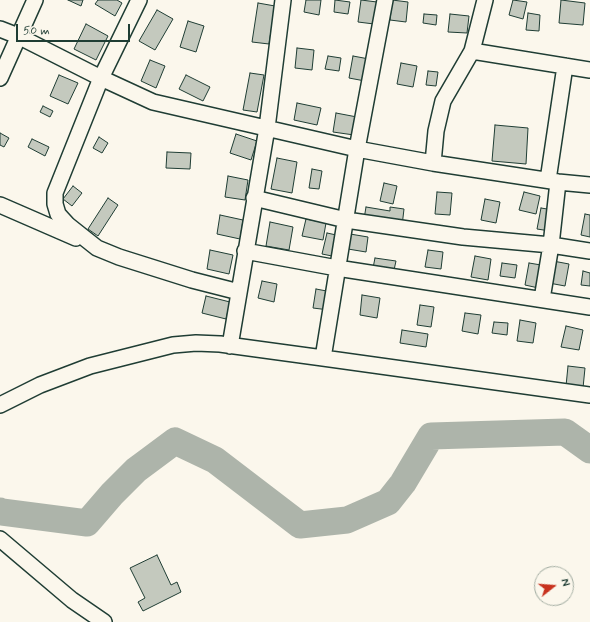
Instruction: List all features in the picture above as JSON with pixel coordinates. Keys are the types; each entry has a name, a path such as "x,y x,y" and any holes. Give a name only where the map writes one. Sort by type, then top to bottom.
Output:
{"street":[{"path":"0,78 35,0"},
{"path":"97,248 68,225 58,214 55,204 55,192 101,78 139,0"},
{"path":"230,346 267,128 283,0"},
{"path":"323,358 357,149 385,0"},
{"path":"433,163 436,131 443,101 472,51 485,0"},
{"path":"0,30 18,36 101,78 154,102 357,149 433,163 590,185"},
{"path":"472,51 590,70"},
{"path":"542,299 551,246 553,181 564,66"},
{"path":"254,198 346,220 463,237 590,251"},
{"path":"0,205 119,257 155,269 240,292"},
{"path":"245,251 337,268 590,307"},
{"path":"0,405 40,385 90,366 173,345 196,343 323,358 590,395"},
{"path":"0,539 72,600 104,622"}],"building":[{"path":"68,0 83,0 81,6"},
{"path":"98,0 117,0 122,3 115,16 95,4"},
{"path":"306,0 321,0 319,15 304,12"},
{"path":"335,0 350,2 348,14 334,12"},
{"path":"361,0 377,2 374,24 358,22"},
{"path":"392,0 408,2 406,22 390,20"},
{"path":"513,0 527,2 523,19 509,15"},
{"path":"561,0 585,3 583,25 559,23"},
{"path":"258,3 275,6 269,44 252,42"},
{"path":"157,10 173,19 155,50 139,41"},
{"path":"528,13 540,15 539,31 526,30"},
{"path":"424,14 437,15 436,25 423,23"},
{"path":"450,14 469,16 467,33 448,32"},
{"path":"188,21 204,26 196,52 180,47"},
{"path":"86,24 108,36 96,60 74,49"},
{"path":"297,48 314,50 312,70 295,68"},
{"path":"328,56 341,58 339,71 325,69"},
{"path":"353,56 369,59 365,81 349,78"},
{"path":"150,60 165,66 156,88 141,81"},
{"path":"401,63 417,66 413,87 397,84"},
{"path":"428,71 438,72 436,86 426,85"},
{"path":"250,73 264,75 257,112 243,110"},
{"path":"59,75 78,83 68,104 50,96"},
{"path":"186,75 210,87 203,101 179,89"},
{"path":"297,103 321,108 317,125 294,120"},
{"path":"43,106 53,111 50,117 40,112"},
{"path":"336,113 357,117 354,135 333,132"},
{"path":"495,125 528,128 526,164 492,161"},
{"path":"0,133 9,138 4,147 0,145"},
{"path":"236,134 257,141 251,160 230,153"},
{"path":"99,137 108,143 102,153 93,148"},
{"path":"32,139 49,147 45,156 28,147"},
{"path":"167,152 191,153 190,169 166,168"},
{"path":"277,158 297,162 292,193 271,189"},
{"path":"312,169 322,171 319,189 309,188"},
{"path":"228,176 248,180 245,200 225,197"},
{"path":"384,183 397,186 393,204 380,201"},
{"path":"73,186 82,193 72,206 63,199"},
{"path":"437,192 452,193 450,215 435,214"},
{"path":"524,192 540,196 536,214 519,210"},
{"path":"108,198 118,205 98,236 88,229"},
{"path":"485,199 500,202 496,223 481,220"},
{"path":"366,207 390,211 390,207 404,209 402,226 364,219"},
{"path":"541,208 553,210 550,231 537,229"},
{"path":"585,214 590,215 590,237 581,235"},
{"path":"220,215 243,220 240,239 217,234"},
{"path":"306,219 326,223 323,240 302,236"},
{"path":"270,222 293,227 289,250 266,246"},
{"path":"327,233 341,236 337,257 322,254"},
{"path":"350,234 368,237 366,252 348,249"},
{"path":"210,250 233,255 229,274 207,269"},
{"path":"428,250 443,252 441,269 425,267"},
{"path":"475,256 491,259 488,280 471,277"},
{"path":"375,258 396,261 394,270 373,268"},
{"path":"553,261 569,264 565,286 549,283"},
{"path":"502,263 517,265 515,278 500,276"},
{"path":"529,263 547,266 543,289 525,285"},
{"path":"583,271 590,273 590,286 581,285"},
{"path":"262,281 277,284 274,302 258,298"},
{"path":"316,289 332,292 329,310 313,308"},
{"path":"362,295 380,298 377,318 360,315"},
{"path":"206,296 230,302 226,319 202,313"},
{"path":"420,305 434,307 431,327 417,325"},
{"path":"465,313 481,315 478,334 462,331"},
{"path":"520,320 536,323 533,343 517,341"},
{"path":"494,322 508,323 507,335 492,333"},
{"path":"566,326 583,330 579,350 561,347"},
{"path":"402,330 428,334 426,347 400,343"},
{"path":"568,366 585,368 583,388 566,386"},
{"path":"157,555 171,585 177,582 181,592 143,611 138,602 145,598 130,568"}],"waterway":[{"path":"0,511 87,523 112,494 136,470 175,441 215,460 300,525 347,520 388,502 403,483 431,436 565,432 590,450"}]}
